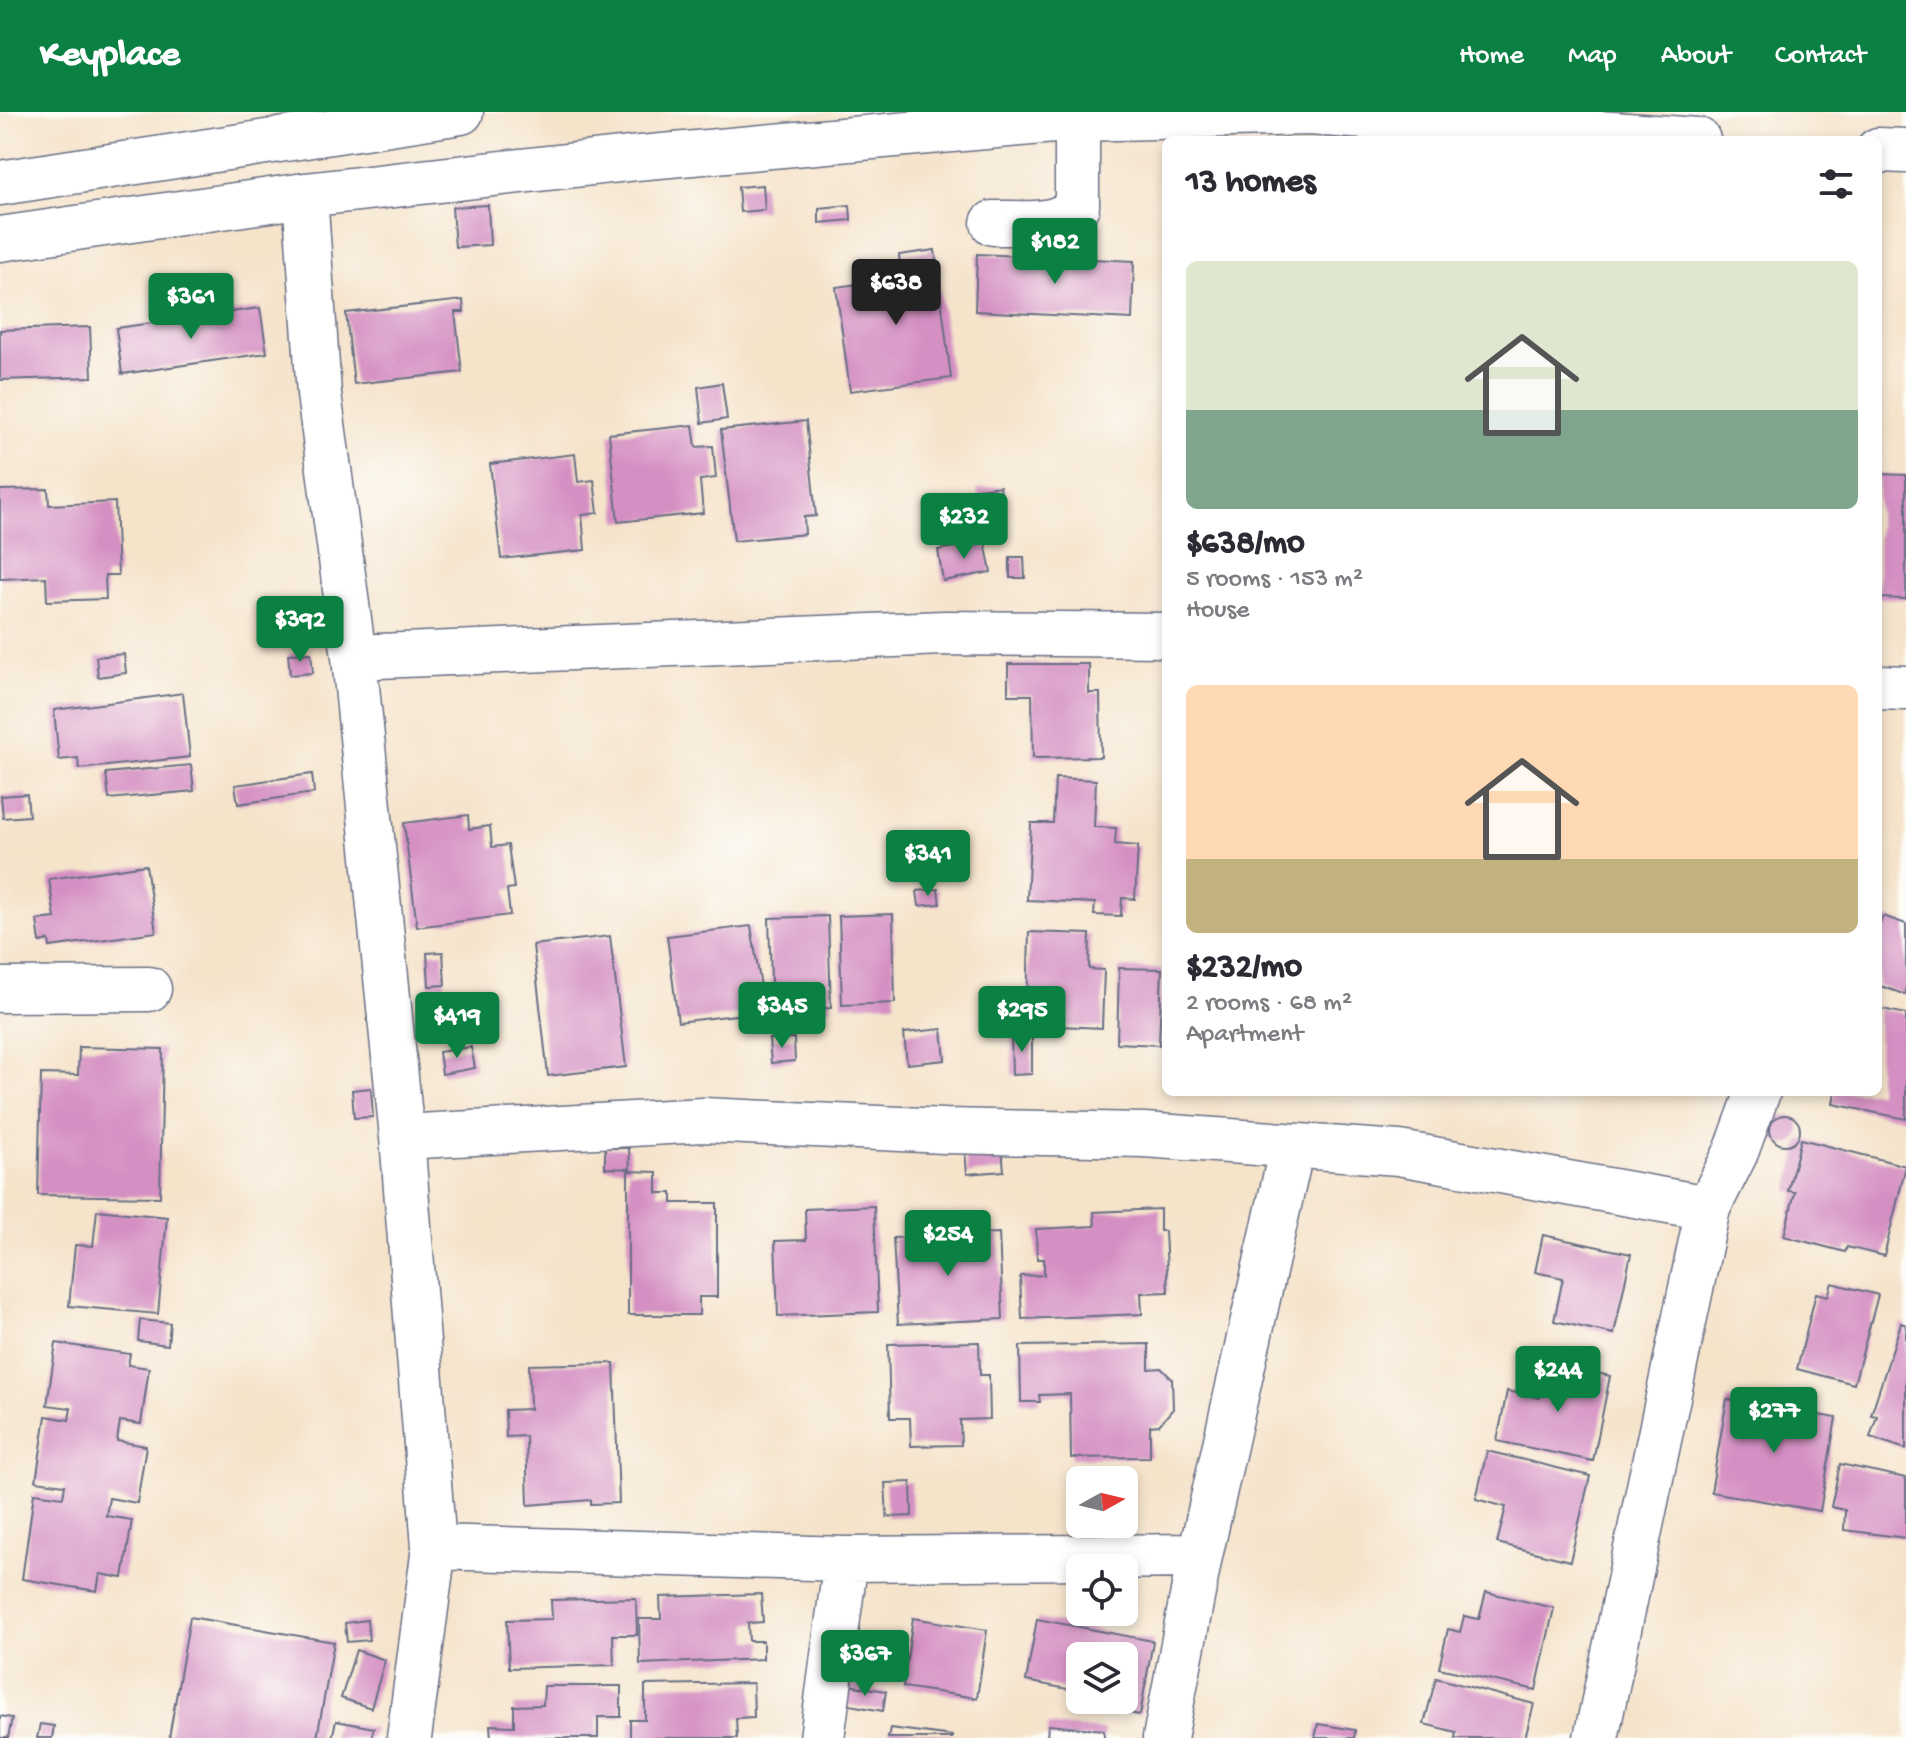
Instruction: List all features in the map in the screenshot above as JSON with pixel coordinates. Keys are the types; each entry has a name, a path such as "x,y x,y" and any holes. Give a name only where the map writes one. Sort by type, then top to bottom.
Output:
{"street":[{"path":"0,183 461,112"},
{"path":"0,239 305,195 654,156 1077,119 1309,113 1640,136"},
{"path":"993,223 1059,220 1069,216 1077,206 1077,119"},
{"path":"1882,150 1906,151"},
{"path":"305,195 319,394 354,657 402,1137 434,1547 409,1738"},
{"path":"354,657 944,633 1162,635"},
{"path":"1882,687 1906,688"},
{"path":"0,990 149,989"},
{"path":"1596,1738 1708,1208 1736,1152 1757,1096"},
{"path":"402,1137 703,1120 945,1131 1144,1135 1399,1153 1708,1208"},
{"path":"1165,1738 1200,1556 1292,1147"},
{"path":"434,1547 846,1559 1200,1556"},
{"path":"822,1738 846,1559"}],"building":[{"path":"763,185 765,210 740,212 738,187"},
{"path":"488,205 490,245 455,247 452,207"},
{"path":"850,205 851,220 819,223 819,208"},
{"path":"935,250 951,378 850,391 836,287 901,278 899,255"},
{"path":"977,254 1134,261 1132,319 975,311"},
{"path":"463,300 464,312 455,312 462,372 354,384 346,313"},
{"path":"260,308 267,353 122,374 116,328"},
{"path":"90,327 92,377 0,380 0,330"},
{"path":"722,383 727,419 702,423 698,387"},
{"path":"806,421 816,516 804,517 805,534 734,541 721,430"},
{"path":"693,425 696,447 713,446 716,478 700,480 703,513 618,522 609,434"},
{"path":"575,454 578,482 594,480 598,513 582,515 585,550 501,559 490,464"},
{"path":"1882,474 1906,475 1906,599 1882,598"},
{"path":"1000,486 1006,528 983,531 977,489"},
{"path":"48,489 49,505 115,502 118,575 105,575 106,599 47,601 46,577 0,579 0,490"},
{"path":"985,542 991,572 943,581 938,550"},
{"path":"1010,557 1024,557 1025,578 1010,578"},
{"path":"311,653 313,673 290,675 288,654"},
{"path":"124,654 126,673 98,677 96,657"},
{"path":"1008,664 1089,664 1089,693 1100,693 1101,757 1033,758 1032,695 1008,695"},
{"path":"183,693 190,757 79,769 78,758 59,760 54,710"},
{"path":"191,765 194,791 109,799 106,773"},
{"path":"312,774 314,793 238,804 235,785"},
{"path":"1055,778 1096,780 1094,827 1116,828 1115,844 1138,846 1135,899 1122,898 1121,916 1094,915 1095,903 1027,900 1031,823 1053,823"},
{"path":"27,794 29,816 3,818 1,796"},
{"path":"468,815 469,829 490,826 492,847 508,845 514,888 507,889 510,915 417,927 404,823"},
{"path":"146,865 156,932 50,947 49,940 40,942 37,920 55,918 49,879"},
{"path":"938,889 940,904 919,906 917,891"},
{"path":"893,914 895,1003 842,1005 839,916"},
{"path":"828,916 831,1008 772,1010 769,918"},
{"path":"1883,916 1906,924 1906,995 1882,986"},
{"path":"751,926 761,987 750,988 752,1013 678,1022 667,936"},
{"path":"1029,932 1090,934 1089,969 1104,970 1102,1028 1060,1026 1060,1013 1027,1012"},
{"path":"610,936 626,1067 548,1076 533,945"},
{"path":"443,952 445,985 429,986 427,953"},
{"path":"1119,968 1162,969 1159,1045 1117,1043"},
{"path":"1882,1009 1906,1014 1906,1119 1833,1104 1834,1096 1882,1096"},
{"path":"942,1029 945,1060 907,1064 904,1033"},
{"path":"1011,1033 1032,1033 1032,1074 1012,1075"},
{"path":"794,1038 795,1061 771,1063 769,1039"},
{"path":"79,1047 163,1049 160,1197 38,1195 41,1074 78,1075"},
{"path":"471,1047 475,1068 442,1074 439,1052"},
{"path":"371,1088 373,1117 354,1118 352,1090"},
{"path":"1785,1115 1796,1119 1800,1130 1796,1141 1785,1145 1774,1141 1770,1130 1774,1119"},
{"path":"1801,1139 1906,1166 1884,1256 1847,1247 1845,1252 1784,1236 1795,1192 1788,1191"},
{"path":"605,1148 629,1148 630,1169 605,1168"},
{"path":"1002,1148 1004,1171 967,1174 965,1151"},
{"path":"628,1171 657,1172 657,1193 672,1193 672,1203 717,1203 717,1297 699,1297 699,1315 628,1315"},
{"path":"874,1206 878,1312 778,1316 775,1241 806,1240 805,1209"},
{"path":"1160,1209 1160,1231 1165,1231 1168,1292 1141,1293 1142,1314 1022,1319 1020,1276 1044,1275 1044,1259 1037,1259 1036,1229 1095,1226 1094,1212"},
{"path":"97,1210 167,1217 158,1314 69,1306 75,1245 93,1246"},
{"path":"999,1233 1003,1319 898,1324 893,1238"},
{"path":"1543,1235 1631,1254 1614,1334 1554,1321 1563,1278 1535,1272"},
{"path":"1832,1283 1878,1295 1854,1384 1797,1369 1816,1293 1828,1296"},
{"path":"140,1320 170,1323 168,1345 138,1341"},
{"path":"1901,1323 1906,1325 1906,1449 1870,1437 1877,1416 1871,1415"},
{"path":"979,1342 980,1375 989,1375 990,1419 960,1420 961,1445 911,1446 910,1418 890,1418 888,1344"},
{"path":"56,1343 130,1354 128,1365 149,1368 141,1424 120,1421 117,1441 146,1446 137,1503 109,1498 106,1516 132,1520 123,1578 100,1574 97,1591 22,1579 34,1493 63,1497 65,1485 36,1481 46,1416 69,1420 71,1408 47,1405"},
{"path":"1149,1344 1149,1369 1161,1368 1172,1379 1173,1409 1159,1425 1150,1426 1150,1457 1071,1458 1070,1394 1039,1395 1040,1402 1021,1402 1020,1346"},
{"path":"1547,1362 1610,1376 1593,1461 1497,1441 1507,1391 1540,1398"},
{"path":"614,1363 619,1503 591,1504 591,1500 528,1505 526,1436 506,1437 505,1410 530,1409 529,1365"},
{"path":"1727,1399 1836,1418 1820,1511 1711,1492"},
{"path":"1487,1451 1590,1476 1570,1561 1497,1543 1506,1507 1476,1499"},
{"path":"1840,1464 1906,1478 1906,1538 1844,1530 1845,1510 1831,1507"},
{"path":"911,1482 912,1516 887,1517 885,1483"},
{"path":"1486,1592 1554,1608 1536,1690 1439,1668 1448,1629 1460,1632 1464,1616 1479,1619"},
{"path":"761,1594 763,1622 748,1623 749,1641 763,1641 763,1659 640,1664 639,1619 661,1619 660,1597"},
{"path":"636,1598 637,1635 613,1635 614,1665 509,1668 507,1620 552,1619 551,1600"},
{"path":"190,1617 334,1642 317,1738 169,1738"},
{"path":"913,1618 987,1630 977,1698 903,1687"},
{"path":"1037,1619 1153,1641 1140,1715 1134,1714 1138,1714 1138,1642 1066,1642 1066,1689 1026,1681"},
{"path":"367,1620 369,1640 347,1642 345,1623"},
{"path":"356,1650 385,1660 371,1708 341,1698"},
{"path":"1436,1678 1534,1704 1525,1738 1455,1738 1456,1732 1424,1724"},
{"path":"753,1683 754,1717 736,1718 737,1738 630,1738 630,1720 645,1720 645,1685"},
{"path":"848,1685 886,1691 883,1711 844,1704"},
{"path":"544,1686 621,1686 621,1717 598,1717 598,1738 491,1738 490,1725 514,1726 514,1706 543,1705"},
{"path":"0,1716 12,1718 8,1738 0,1738"},
{"path":"336,1721 374,1728 371,1738 332,1738"},
{"path":"40,1724 54,1726 52,1738 37,1738"},
{"path":"1318,1724 1355,1730 1354,1738 1315,1738"},
{"path":"1048,1725 1104,1730 1104,1738 1047,1738"},
{"path":"890,1728 952,1736 952,1738 888,1738"}]}
